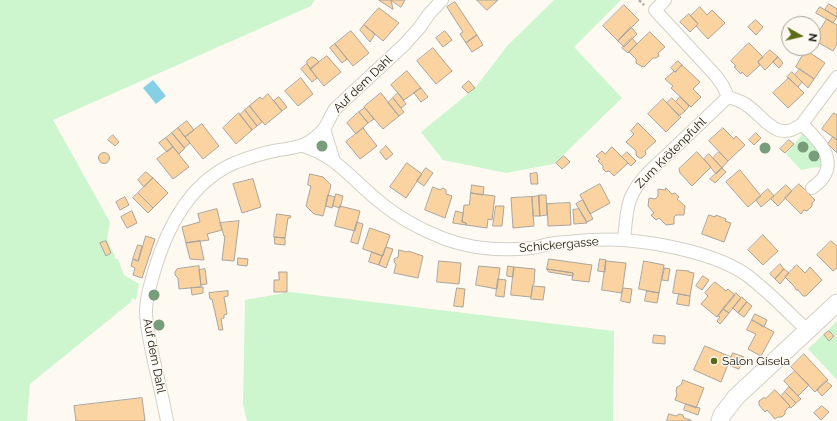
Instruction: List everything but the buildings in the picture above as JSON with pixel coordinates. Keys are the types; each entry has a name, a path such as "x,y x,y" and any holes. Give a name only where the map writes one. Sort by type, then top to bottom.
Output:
{"main road":[{"path":"720,421 722,415 736,397 837,303"}],"street":[{"name":"Auf dem Dahl","path":"167,421 148,335 146,311 148,293 158,258 177,215 191,196 211,176 236,162 273,151 303,146 314,139 324,129 335,109 404,44 420,27 441,0"},
{"path":"664,0 655,10 716,76 723,86 728,98 747,105 766,124 776,130 796,129 802,124 837,77"},
{"name":"Zum Krötenpfuhl","path":"624,240 627,211 634,189 651,170 728,98"},
{"path":"802,124 824,148 830,159 830,164 826,174 812,188"},
{"name":"Schickergasse","path":"324,129 334,160"},
{"name":"Schickergasse","path":"303,146 334,160 378,201 396,215 431,233 452,241 496,250 533,248 545,244 583,241 624,240 680,249 725,263 747,276 775,299 808,331"}],"green space":[{"path":"0,0 315,0 311,6 53,120 110,222 107,239 116,259 118,259 124,275 139,284 136,300 132,298 131,302 30,384 27,421 0,421"},
{"path":"554,0 621,0 574,47 622,98 554,164 506,173 443,160 421,132 475,88 507,46"},
{"path":"804,132 824,153 822,168 816,167 801,170 786,154"},
{"path":"290,292 614,331 613,421 247,421 243,404 245,300"},
{"path":"837,321 837,380 808,349"}],"water":[{"path":"153,80 166,96 156,104 143,88"}],"place":[{"name":"Salon Gisela","path":"714,361"}]}
